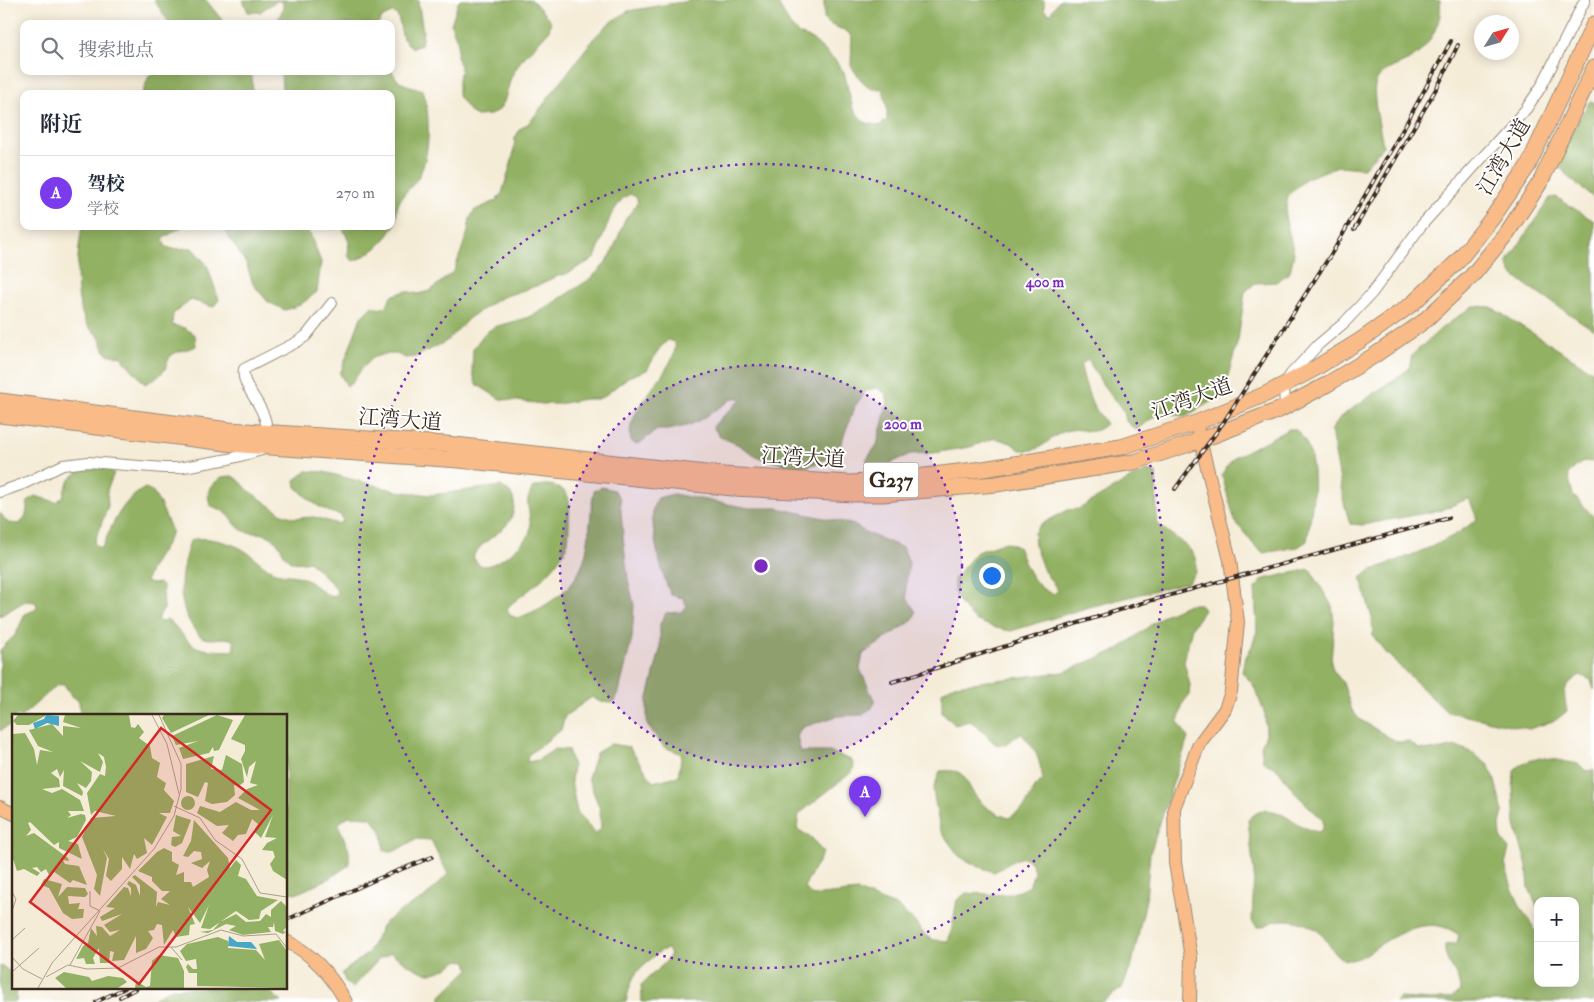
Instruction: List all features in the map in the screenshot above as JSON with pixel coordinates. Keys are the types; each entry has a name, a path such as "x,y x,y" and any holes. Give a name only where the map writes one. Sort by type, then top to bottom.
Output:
{"highway":[{"name":"江湾大道","path":"0,401 228,430 265,439 446,444 724,476 849,483 983,469 1121,447 1196,423 1266,394 1361,340 1412,304 1458,262 1493,217 1528,166 1594,24"},
{"name":"江湾大道","path":"0,415 265,439 733,488 854,494 883,494 996,484 1134,462 1201,440 1284,407 1334,380 1415,328 1471,277 1507,233 1541,182 1594,68"}],"main road":[{"path":"1190,1002 1191,958 1175,863 1174,808 1199,744 1224,709 1231,692 1238,622 1230,560 1196,423"},
{"path":"0,807 12,813"},
{"path":"288,941 309,954 320,964 332,978 346,1002"}],"street":[{"path":"1284,407 1284,385 1291,374 1372,293 1421,226 1526,109 1541,87 1585,0"},
{"path":"0,492 23,484 63,465 88,462 178,468 229,459 262,450 266,423 259,403 243,375 244,369 302,339 332,303"}],"green space":[{"path":"154,0 206,0 222,20 167,20"},
{"path":"243,0 418,0 423,31 421,45 412,48 403,39 398,17 394,12 381,20 278,20 283,9 283,1 276,1 260,12 248,12"},
{"path":"459,0 532,0 551,21 549,31 520,62 511,77 504,102 499,110 490,115 477,116 470,112 458,96 458,79 461,70 457,57 458,43 451,24"},
{"path":"694,0 776,0 790,25 799,34 812,39 836,61 844,72 853,109 864,122 879,126 887,120 887,108 883,89 870,88 861,80 851,66 852,36 824,19 824,0 1044,0 1044,10 1050,14 1059,0 1440,0 1440,12 1433,34 1426,46 1411,59 1385,72 1377,80 1374,91 1383,146 1364,168 1338,166 1307,178 1288,195 1285,217 1294,253 1290,272 1276,282 1255,283 1245,292 1238,340 1222,398 1215,399 1185,417 1162,411 1136,430 1126,421 1124,412 1103,385 1088,360 1081,364 1081,367 1092,403 1106,424 1101,428 1092,431 1075,429 1065,431 1033,450 1020,450 1011,443 995,438 970,447 933,453 910,454 885,466 872,466 866,460 877,445 888,401 885,393 877,388 867,390 855,406 837,454 818,463 801,468 758,457 737,444 720,437 713,427 740,400 738,397 690,425 669,430 657,430 640,443 635,444 631,441 631,429 635,416 661,377 674,353 675,342 668,340 659,349 647,370 628,377 603,397 597,399 543,404 500,399 476,384 472,369 473,349 484,334 494,327 527,318 539,312 587,281 600,270 611,255 625,220 638,202 636,197 630,194 622,199 611,215 595,258 566,274 503,297 469,318 447,341 415,357 405,358 397,354 384,354 372,358 352,383 347,386 340,374 361,317 372,306 380,309 387,305 391,296 406,291 418,294 430,291 454,271 468,232 470,218 475,210 496,201 502,193 513,157 515,138 520,129 530,122 594,38 607,25 628,11"},
{"path":"251,75 253,90 144,90 149,76"},
{"path":"281,75 394,75 407,85 423,90 428,121 428,143 424,165 418,178 405,193 397,207 395,224 395,90 282,90"},
{"path":"1590,101 1594,102 1594,198 1568,177 1558,164 1560,152"},
{"path":"1556,197 1594,221 1594,330 1523,283 1512,274 1507,264 1550,198"},
{"path":"82,230 177,230 162,239 166,247 174,249 192,248 207,265 219,300 213,307 191,300 173,314 172,325 185,328 195,335 196,346 172,355 161,374 145,384 121,357 107,354 99,337 86,323 82,313 77,276"},
{"path":"225,230 304,230 310,234 321,262 317,292 300,305 285,310 268,302 253,284 246,263"},
{"path":"344,230 392,230 377,247 353,261 348,256 349,242"},
{"path":"1473,306 1491,307 1594,372 1594,462 1583,461 1568,474 1573,495 1594,517 1594,690 1591,680 1580,675 1565,690 1567,711 1556,720 1529,729 1447,712 1387,654 1373,636 1372,618 1361,578 1370,571 1412,555 1453,536 1477,519 1469,498 1442,510 1362,525 1350,524 1344,503 1331,431 1340,417 1409,369 1412,355 1443,327"},
{"path":"1289,429 1295,429 1304,439 1312,466 1313,497 1307,541 1298,547 1264,553 1254,545 1235,521 1222,476 1226,467 1235,457"},
{"path":"86,467 108,467 114,473 107,490 108,506 94,543 102,548 118,514 129,500 145,488 152,491 172,531 146,582 152,584 159,583 163,587 164,609 157,619 161,622 167,619 193,645 204,649 232,651 234,641 227,638 208,639 200,636 186,614 181,594 181,583 190,541 201,538 231,544 246,551 274,572 304,579 329,596 334,597 337,593 336,588 309,561 292,562 287,559 274,539 264,534 244,531 229,516 210,505 208,496 212,485 222,477 232,476 239,480 248,490 282,514 295,518 314,517 338,524 343,521 341,515 328,511 311,501 296,487 295,480 307,471 324,472 397,491 431,495 501,486 513,497 514,507 512,516 503,529 477,550 473,557 483,566 490,565 504,558 528,536 530,519 528,499 532,488 545,485 560,488 568,496 570,506 569,534 566,547 560,559 548,574 507,609 510,615 517,618 544,606 569,586 584,561 594,491 602,487 614,490 620,498 628,579 634,605 632,638 618,696 612,703 600,702 592,697 565,716 561,730 528,755 527,762 538,760 555,749 568,750 573,766 571,781 577,812 595,834 601,828 600,809 588,778 596,753 611,744 629,747 653,782 678,776 682,754 664,747 647,725 647,702 660,650 660,624 666,613 681,612 687,606 683,598 671,595 660,565 653,518 653,508 658,498 673,494 749,508 777,508 852,524 867,533 903,548 909,562 906,585 907,598 916,612 913,620 863,654 860,669 875,702 872,708 863,715 837,716 801,728 797,737 801,752 830,752 851,760 854,765 853,771 799,814 797,829 812,838 823,853 804,887 813,896 857,891 898,907 914,921 925,935 934,940 948,941 957,900 966,893 1005,895 1019,891 1029,886 1034,873 1032,863 1024,857 994,872 977,866 959,856 940,830 933,790 940,771 955,771 962,775 981,803 994,812 1009,818 1024,808 1035,787 1043,779 1036,754 1020,733 1006,745 995,744 979,727 970,721 955,725 942,712 942,692 954,685 1064,672 1119,649 1164,615 1188,604 1200,604 1204,610 1192,627 1184,662 1190,685 1189,695 1183,703 1178,722 1188,738 1150,853 1146,899 1132,964 1122,988 1103,1002 641,1002 641,985 668,959 671,954 668,949 656,954 636,973 631,982 626,1002 441,1002 441,996 469,969 467,961 459,960 442,970 426,973 410,966 391,953 379,959 353,988 346,983 342,973 368,953 384,923 402,910 423,899 448,874 431,840 416,839 395,851 384,851 381,832 370,817 349,816 338,824 349,850 349,865 330,878 298,893 288,892 288,714 79,714 79,701 71,695 64,684 56,686 24,714 12,714 12,723 0,731 0,650 16,634 25,614 37,609 36,602 25,601 0,616 0,513 8,523 20,524 26,515 28,501 35,496 56,502 63,497 70,479"},
{"path":"1147,471 1156,473 1157,523 1191,550 1194,555 1196,572 1188,582 1086,608 1011,631 996,628 975,620 962,606 954,593 954,579 977,552 1006,542 1018,547 1027,568 1036,582 1054,594 1058,590 1044,571 1035,547 1034,533 1040,525 1068,510 1079,509 1133,477"},
{"path":"1310,569 1332,606 1334,621 1331,663 1333,670 1343,683 1352,710 1359,719 1397,742 1409,742 1419,749 1437,750 1457,746 1473,753 1488,765 1494,777 1503,812 1500,824 1501,837 1509,849 1505,864 1512,888 1522,910 1534,928 1534,987 1579,987 1579,897 1534,897 1534,900 1529,888 1527,866 1515,825 1514,771 1521,764 1539,757 1579,764 1586,771 1594,770 1594,1002 1396,1002 1399,998 1431,1000 1451,998 1460,991 1457,978 1446,958 1445,952 1445,945 1457,943 1459,935 1449,929 1438,926 1418,927 1397,935 1362,957 1345,960 1336,954 1318,931 1308,925 1282,920 1263,927 1257,927 1252,921 1254,873 1248,820 1257,813 1266,810 1274,811 1318,832 1323,829 1323,820 1296,794 1278,769 1263,761 1261,746 1266,734 1265,714 1253,684 1242,672 1244,660 1252,646 1257,631 1255,588 1264,579"},
{"path":"0,966 12,974 12,990 17,990 16,1002 0,1002"},
{"path":"168,990 267,990 282,1002 149,1002"}],"railway":[{"path":"1175,489 1223,423 1335,248 1451,41"},
{"path":"1354,230 1440,82 1458,45"},
{"path":"892,682 1142,603 1449,518"},
{"path":"288,919 377,879 432,857"},
{"path":"96,1002 121,990"},
{"path":"120,997 133,990"}],"place":[{"name":"驾校","path":"865,817"}]}
